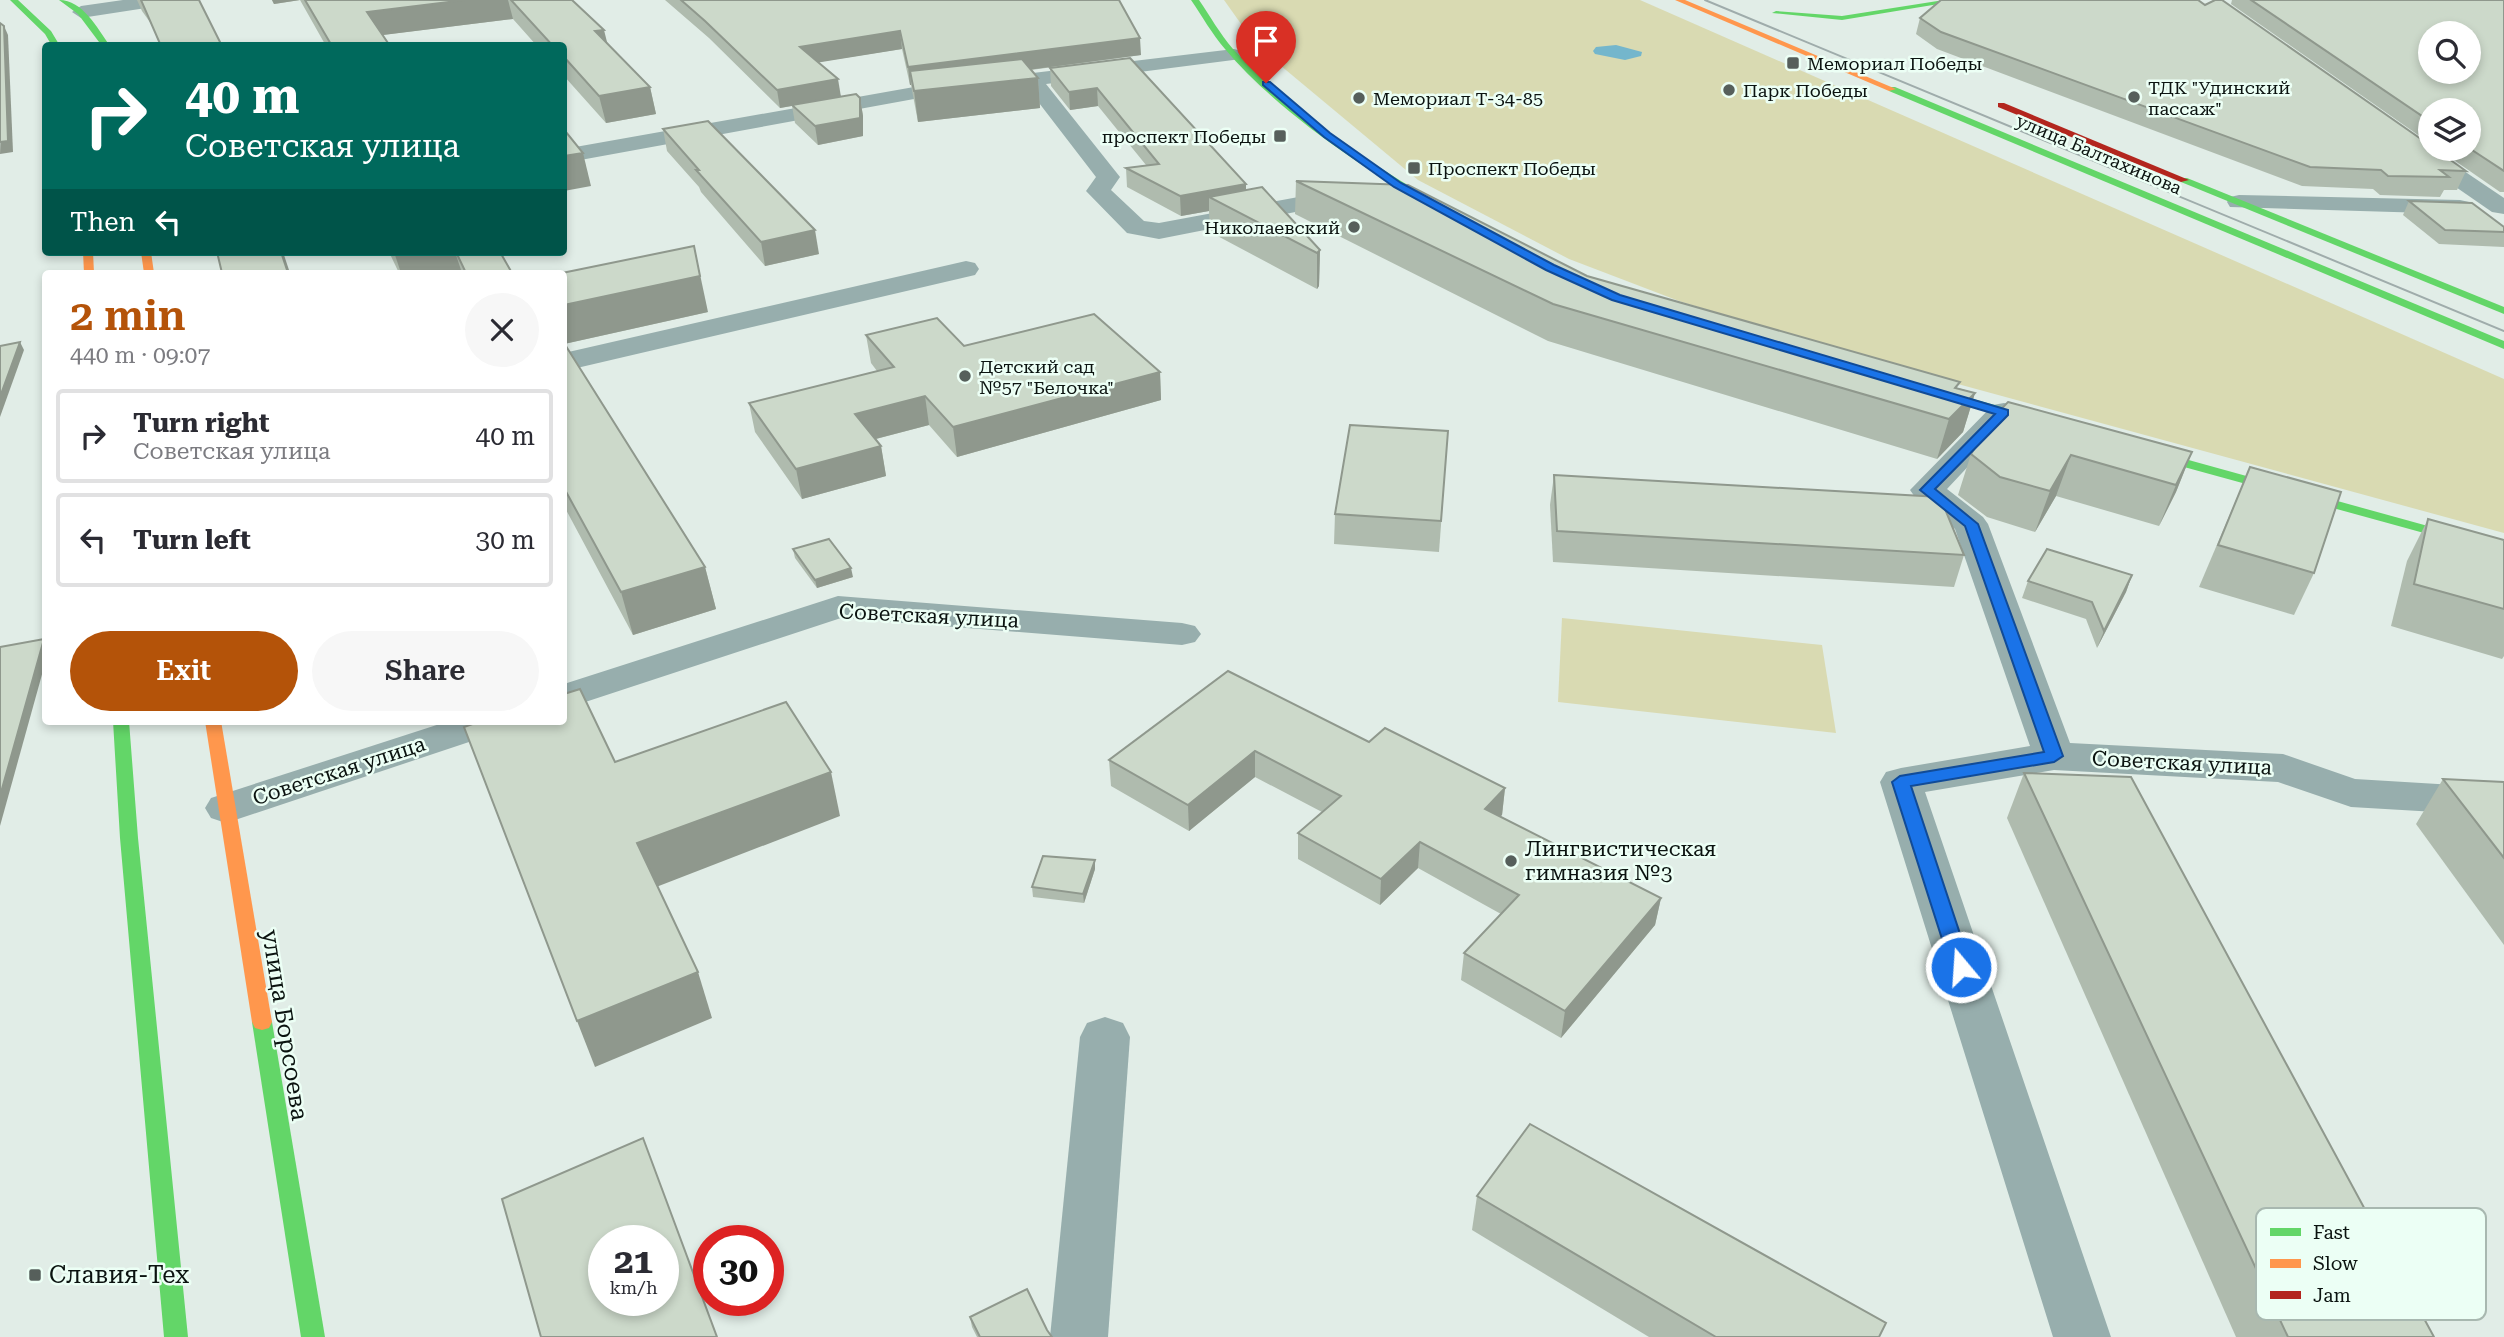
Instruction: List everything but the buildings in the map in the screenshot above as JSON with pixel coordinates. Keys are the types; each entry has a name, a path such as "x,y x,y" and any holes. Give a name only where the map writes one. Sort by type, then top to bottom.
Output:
{"main road":[{"path":"14,0 48,33 53,42"},
{"path":"63,0 81,12 103,42"},
{"path":"1195,0 1234,55 1327,135 1397,185 1453,215"},
{"name":"улица Балтахинова","path":"1679,0 2504,345"},
{"path":"1820,32 1770,11 1842,18 1959,0"},
{"name":"улица Балтахинова","path":"1983,98 2504,311"},
{"path":"1901,383 2070,431"},
{"path":"2123,445 2504,551"},
{"path":"121,725 130,851 176,1337"},
{"name":"улица Борсоева","path":"214,725 313,1337"}],"street":[{"path":"81,12 159,0"},
{"path":"567,155 914,93 1234,55"},
{"path":"1032,80 1108,177 1098,191 1136,228 1146,231 1159,231 1397,185"},
{"path":"2405,140 2503,207"},
{"path":"2239,202 2503,207"},
{"path":"567,361 966,269"},
{"path":"2004,412 1927,490 1971,524 2054,756"},
{"name":"Советская улица","path":"567,697 838,607 1182,634"},
{"name":"Советская улица","path":"226,808 479,725"},
{"name":"Советская улица","path":"2082,1337 1900,782 2054,756 2283,768 2351,793 2504,802"},
{"path":"1079,1337 1105,1037"}],"green space":[{"path":"1224,0 1640,0 2504,379 2504,533 1866,359 1679,301 1569,259 1418,180 1256,45"},
{"path":"1562,618 1822,645 1836,733 1558,702"}],"water":[{"path":"1616,45 1642,52 1641,56 1625,60 1595,54 1593,51 1596,47"}],"tram line":[{"path":"1705,0 2504,331"}],"traffic: fast":[{"path":"14,0 48,33 54,42"},
{"path":"63,0 81,12 103,42"},
{"path":"1195,0 1230,50 1283,99 1360,159 1442,209"},
{"path":"1776,13 1842,18 1959,0"},
{"path":"1892,89 2504,345"},
{"path":"2184,180 2504,311"},
{"path":"1923,389 2050,425"},
{"path":"2138,450 2504,551"},
{"path":"121,725 129,838 176,1337"},
{"path":"262,1022 313,1337"}],"traffic: slow":[{"path":"1679,0 1892,89"},
{"path":"88,256 89,270"},
{"path":"147,256 149,270"},
{"path":"214,725 262,1022"}],"traffic: jam":[{"path":"2001,105 2184,180"}],"place":[{"name":"Мемориал Победы","path":"1793,63"},
{"name":"Парк Победы","path":"1729,90"},
{"name":"ТДК \"Удинский пассаж\"","path":"2134,97"},
{"name":"Мемориал Т-34-85","path":"1359,98"},
{"name":"проспект Победы","path":"1280,136"},
{"name":"Проспект Победы","path":"1414,168"},
{"name":"Николаевский","path":"1354,227"},
{"name":"Детский сад №57 \"Белочка\"","path":"965,376"},
{"name":"Лингвистическая гимназия №3","path":"1511,861"},
{"name":"Славия-Тех","path":"35,1275"}],"route":[{"path":"1266,83 1327,135 1397,185 1550,268 1616,298 2004,412 1927,490 1971,524 2054,756 1900,782 1961,967"}]}
